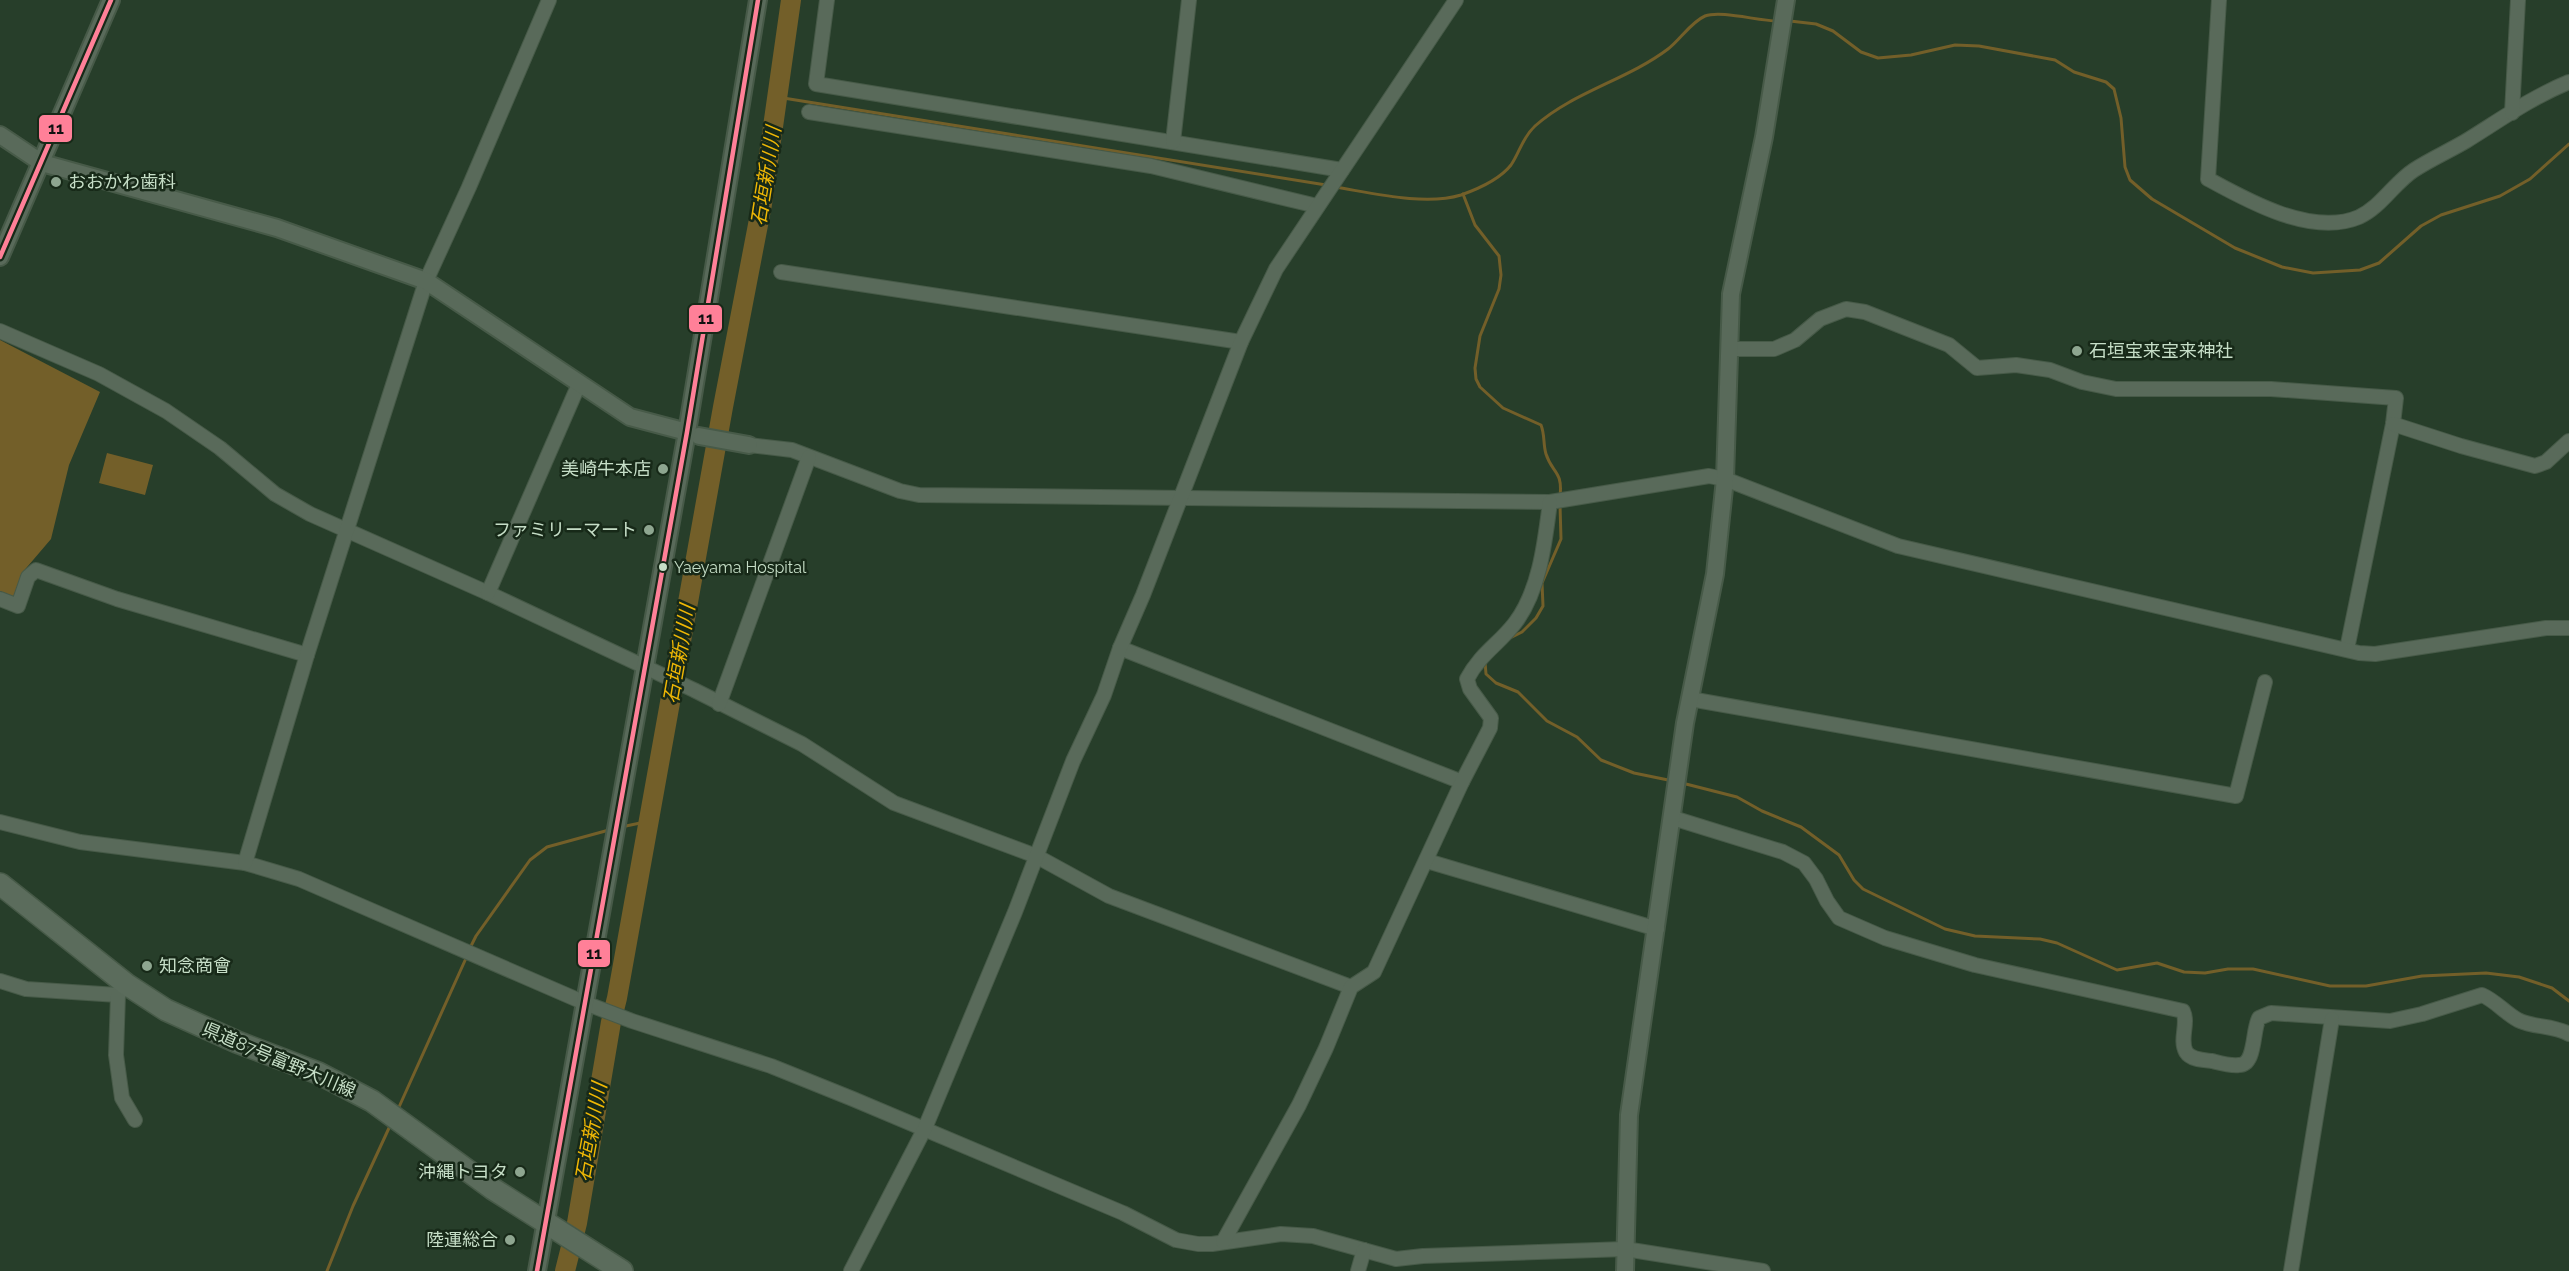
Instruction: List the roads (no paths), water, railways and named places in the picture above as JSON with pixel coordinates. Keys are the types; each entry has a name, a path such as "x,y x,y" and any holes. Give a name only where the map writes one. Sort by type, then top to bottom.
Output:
{"main road":[{"name":"県道87号富野大川線","path":"0,884 122,990 237,1042 318,1073 372,1101 462,1169 622,1271"}],"street":[{"path":"0,257 111,0"},
{"path":"245,863 307,655 426,282 470,187 549,0"},
{"path":"537,1271 552,1228 693,434 758,0"},
{"path":"826,0 816,84 1342,170"},
{"path":"1173,142 1189,0"},
{"path":"851,1271 925,1128 1073,761 1104,695 1119,648 1241,342 1276,269 1456,0"},
{"path":"1624,1271 1629,1115 1690,699 1715,574 1725,479 1731,294 1764,136 1786,0"},
{"path":"2219,0 2208,179 2249,202 2275,212 2334,223 2359,217 2414,170 2512,113 2523,104 2569,82"},
{"path":"2512,113 2518,0"},
{"path":"808,112 1151,166 1317,206"},
{"path":"0,135 42,163 277,228 426,282 630,417 693,434 749,445 792,450 900,491 919,495 1550,502 1709,476 1725,479 1898,546 2375,654 2546,628 2569,628"},
{"path":"780,272 1241,342"},
{"path":"1729,349 1774,349 1795,340 1820,319 1846,309 1865,312 1949,345 1977,368 2016,365 2050,370 2082,382 2116,389 2271,389 2396,398 2393,424 2348,649"},
{"path":"0,331 99,374 166,411 220,448 275,494 310,514 488,592 694,690 802,744 894,803 1036,856 1109,896 1351,987"},
{"path":"488,592 579,384"},
{"path":"2393,424 2461,446 2535,466 2546,462 2569,441"},
{"path":"719,704 809,457"},
{"path":"1223,1242 1299,1105 1351,987 1374,972 1462,782 1490,728 1491,718 1470,689 1467,679 1475,663 1515,623 1530,598 1537,577 1550,502"},
{"path":"0,599 18,606 28,577 36,570 117,599 307,655"},
{"path":"1119,648 1462,782"},
{"path":"1690,699 2236,796 2265,682"},
{"path":"1673,819 1783,852 1804,863 1839,918 1885,938 1975,965 2183,1011 2186,1019 2183,1036 2186,1051 2192,1057 2241,1066 2248,1062 2252,1052 2254,1028 2259,1018 2271,1014 2390,1021 2422,1014 2482,995 2494,1000 2518,1021 2561,1029 2569,1035"},
{"path":"0,822 80,842 245,863 299,879 593,1006 771,1066 925,1128 1141,1221 1176,1240 1198,1244 1281,1234 1313,1236 1396,1259 1423,1256 1624,1249 1763,1271"},
{"path":"1427,861 1657,929"},
{"path":"0,981 26,989 122,990 116,1055 122,1098 135,1120"},
{"path":"2291,1271 2332,1019"},
{"path":"1358,1271 1364,1250"}],"waterway":[{"name":"石垣新川川","path":"565,1271 577,1223 611,1022 762,204 791,0"},
{"path":"1335,187 1415,199 1447,198 1468,193 1501,175 1511,165 1524,140 1535,126 1550,114 1652,60 1705,16 1720,14 1777,21"},
{"path":"1790,21 1816,24 1833,31 1861,52 1878,58 1911,55 1955,45 1979,46 2055,60 2074,72 2106,82 2114,89 2121,118 2125,167 2130,180 2152,199 2235,248 2282,267 2313,273 2360,270 2379,263 2421,226 2441,215 2500,196 2530,179 2569,144"},
{"path":"777,97 1326,185"},
{"path":"1463,194 1475,225 1499,256 1501,275 1499,289 1480,336 1475,368 1476,379 1480,387 1503,408 1541,425 1546,454 1560,482 1560,496"},
{"path":"1510,638 1522,632 1536,618 1543,606 1542,583 1561,539 1560,505"},
{"path":"1485,662 1486,674 1496,683 1518,692 1547,721 1577,737 1601,760 1634,773 1673,781"},
{"path":"1682,783 1737,797 1762,811 1801,827 1839,855 1854,880 1863,889 1945,929 1975,936 2040,939 2057,943 2117,970 2157,963 2184,972 2205,973 2228,969 2253,969 2330,986 2366,986 2422,976 2486,973 2519,977 2552,988 2569,1001"},
{"path":"621,827 650,821"},
{"path":"469,950 476,936 530,860 547,847 609,830"},
{"path":"399,1107 467,956"},
{"path":"327,1271 353,1206 389,1128"}],"place":[{"name":"おおかわ歯科","path":"56,182"},
{"name":"石垣宝来宝来神社","path":"2077,351"},
{"name":"美崎牛本店","path":"663,469"},
{"name":"ファミリーマート","path":"649,530"},
{"name":"Yaeyama Hospital","path":"663,567"},
{"name":"知念商會","path":"147,966"},
{"name":"沖縄トヨタ","path":"520,1172"},
{"name":"陸運総合","path":"510,1240"}]}
